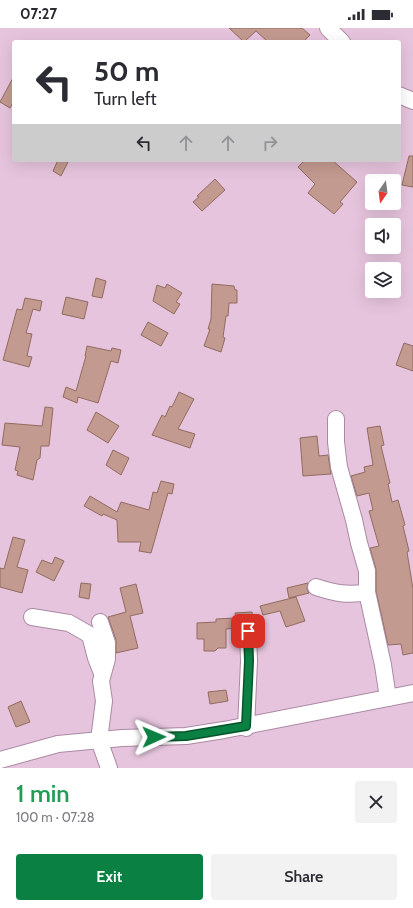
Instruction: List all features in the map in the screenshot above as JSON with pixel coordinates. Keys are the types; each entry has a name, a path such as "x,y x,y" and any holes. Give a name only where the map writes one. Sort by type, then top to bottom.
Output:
{"street":[{"path":"328,28 340,40"},
{"path":"401,96 413,101"},
{"path":"336,419 336,442 339,467 350,502 367,571 366,592 383,665 388,698"},
{"path":"316,587 340,594 366,592"},
{"path":"32,617 69,623 90,635 96,658 102,673"},
{"path":"100,622 107,643 107,659 102,673 104,701 99,740 109,768"},
{"path":"246,727 249,661 248,631"},
{"path":"0,760 58,744 99,740 186,736 246,727 413,693"}],"building":[{"path":"229,28 302,28 310,35 305,40 266,40 256,31 246,40 242,40"},
{"path":"12,80 12,104 10,108 0,102"},
{"path":"409,156 413,156 413,187 402,185"},
{"path":"57,162 68,162 61,176 53,171"},
{"path":"303,162 334,162 357,182 340,202 343,204 334,214 308,193 315,184 298,167"},
{"path":"215,179 225,190 202,211 193,202 199,197 197,196"},
{"path":"96,278 106,281 102,298 92,296"},
{"path":"167,284 182,293 176,302 180,304 174,314 153,301 157,285 165,288"},
{"path":"212,284 234,286 235,290 237,290 237,303 229,303 228,316 226,316 223,337 225,338 221,352 204,346 210,329 208,329 211,319"},
{"path":"66,297 88,302 84,319 62,314"},
{"path":"25,298 42,301 40,311 33,309 26,333 32,334 27,356 32,357 29,367 3,360 17,309 22,310"},
{"path":"148,322 168,333 161,346 141,335"},
{"path":"404,343 413,346 413,371 396,365"},
{"path":"87,346 111,351 112,348 121,350 118,363 111,361 98,403 78,397 77,403 63,397 66,387 76,391 86,356"},
{"path":"179,392 194,399 178,429 195,434 190,448 152,435 162,415 165,417 170,406 172,407"},
{"path":"45,407 53,408 49,446 41,446 40,458 37,460 33,480 17,475 18,471 15,470 20,447 2,445 5,423 42,426"},
{"path":"96,412 119,426 108,443 87,430"},
{"path":"380,426 384,445 381,446 390,483 388,484 392,502 398,500 405,525 403,526 409,551 407,552 413,589 413,653 403,655 401,644 388,645 376,591 376,569 370,548 379,546 369,511 373,510 369,493 357,496 351,476 365,472 364,467 373,465 367,428"},
{"path":"317,436 319,456 328,455 331,474 303,476 300,438"},
{"path":"113,450 129,458 121,475 106,465"},
{"path":"161,481 174,484 172,494 168,493 151,553 139,551 141,542 118,542 117,520 103,514 102,516 84,506 90,496 117,512 121,502 149,510 153,492 157,493"},
{"path":"13,537 25,540 17,567 28,570 22,593 0,587 0,568 4,569"},
{"path":"55,557 64,561 54,581 36,572 42,560 52,564"},
{"path":"81,583 91,584 89,599 79,597"},
{"path":"308,583 307,589 309,593 289,598 287,588"},
{"path":"136,584 143,613 130,616 138,648 116,653 116,640 108,617 126,612 120,588"},
{"path":"296,597 305,621 286,627 280,611 263,615 260,606"},
{"path":"252,612 253,623 247,622 243,623 239,628 226,629 226,648 218,648 215,651 204,651 204,639 197,639 197,623 216,622 216,619 236,618 235,613"},
{"path":"226,690 228,701 210,704 208,692"},
{"path":"21,701 30,722 16,727 8,707"}],"route":[{"path":"154,737 186,736 246,726 246,687 249,661 248,631"}]}
